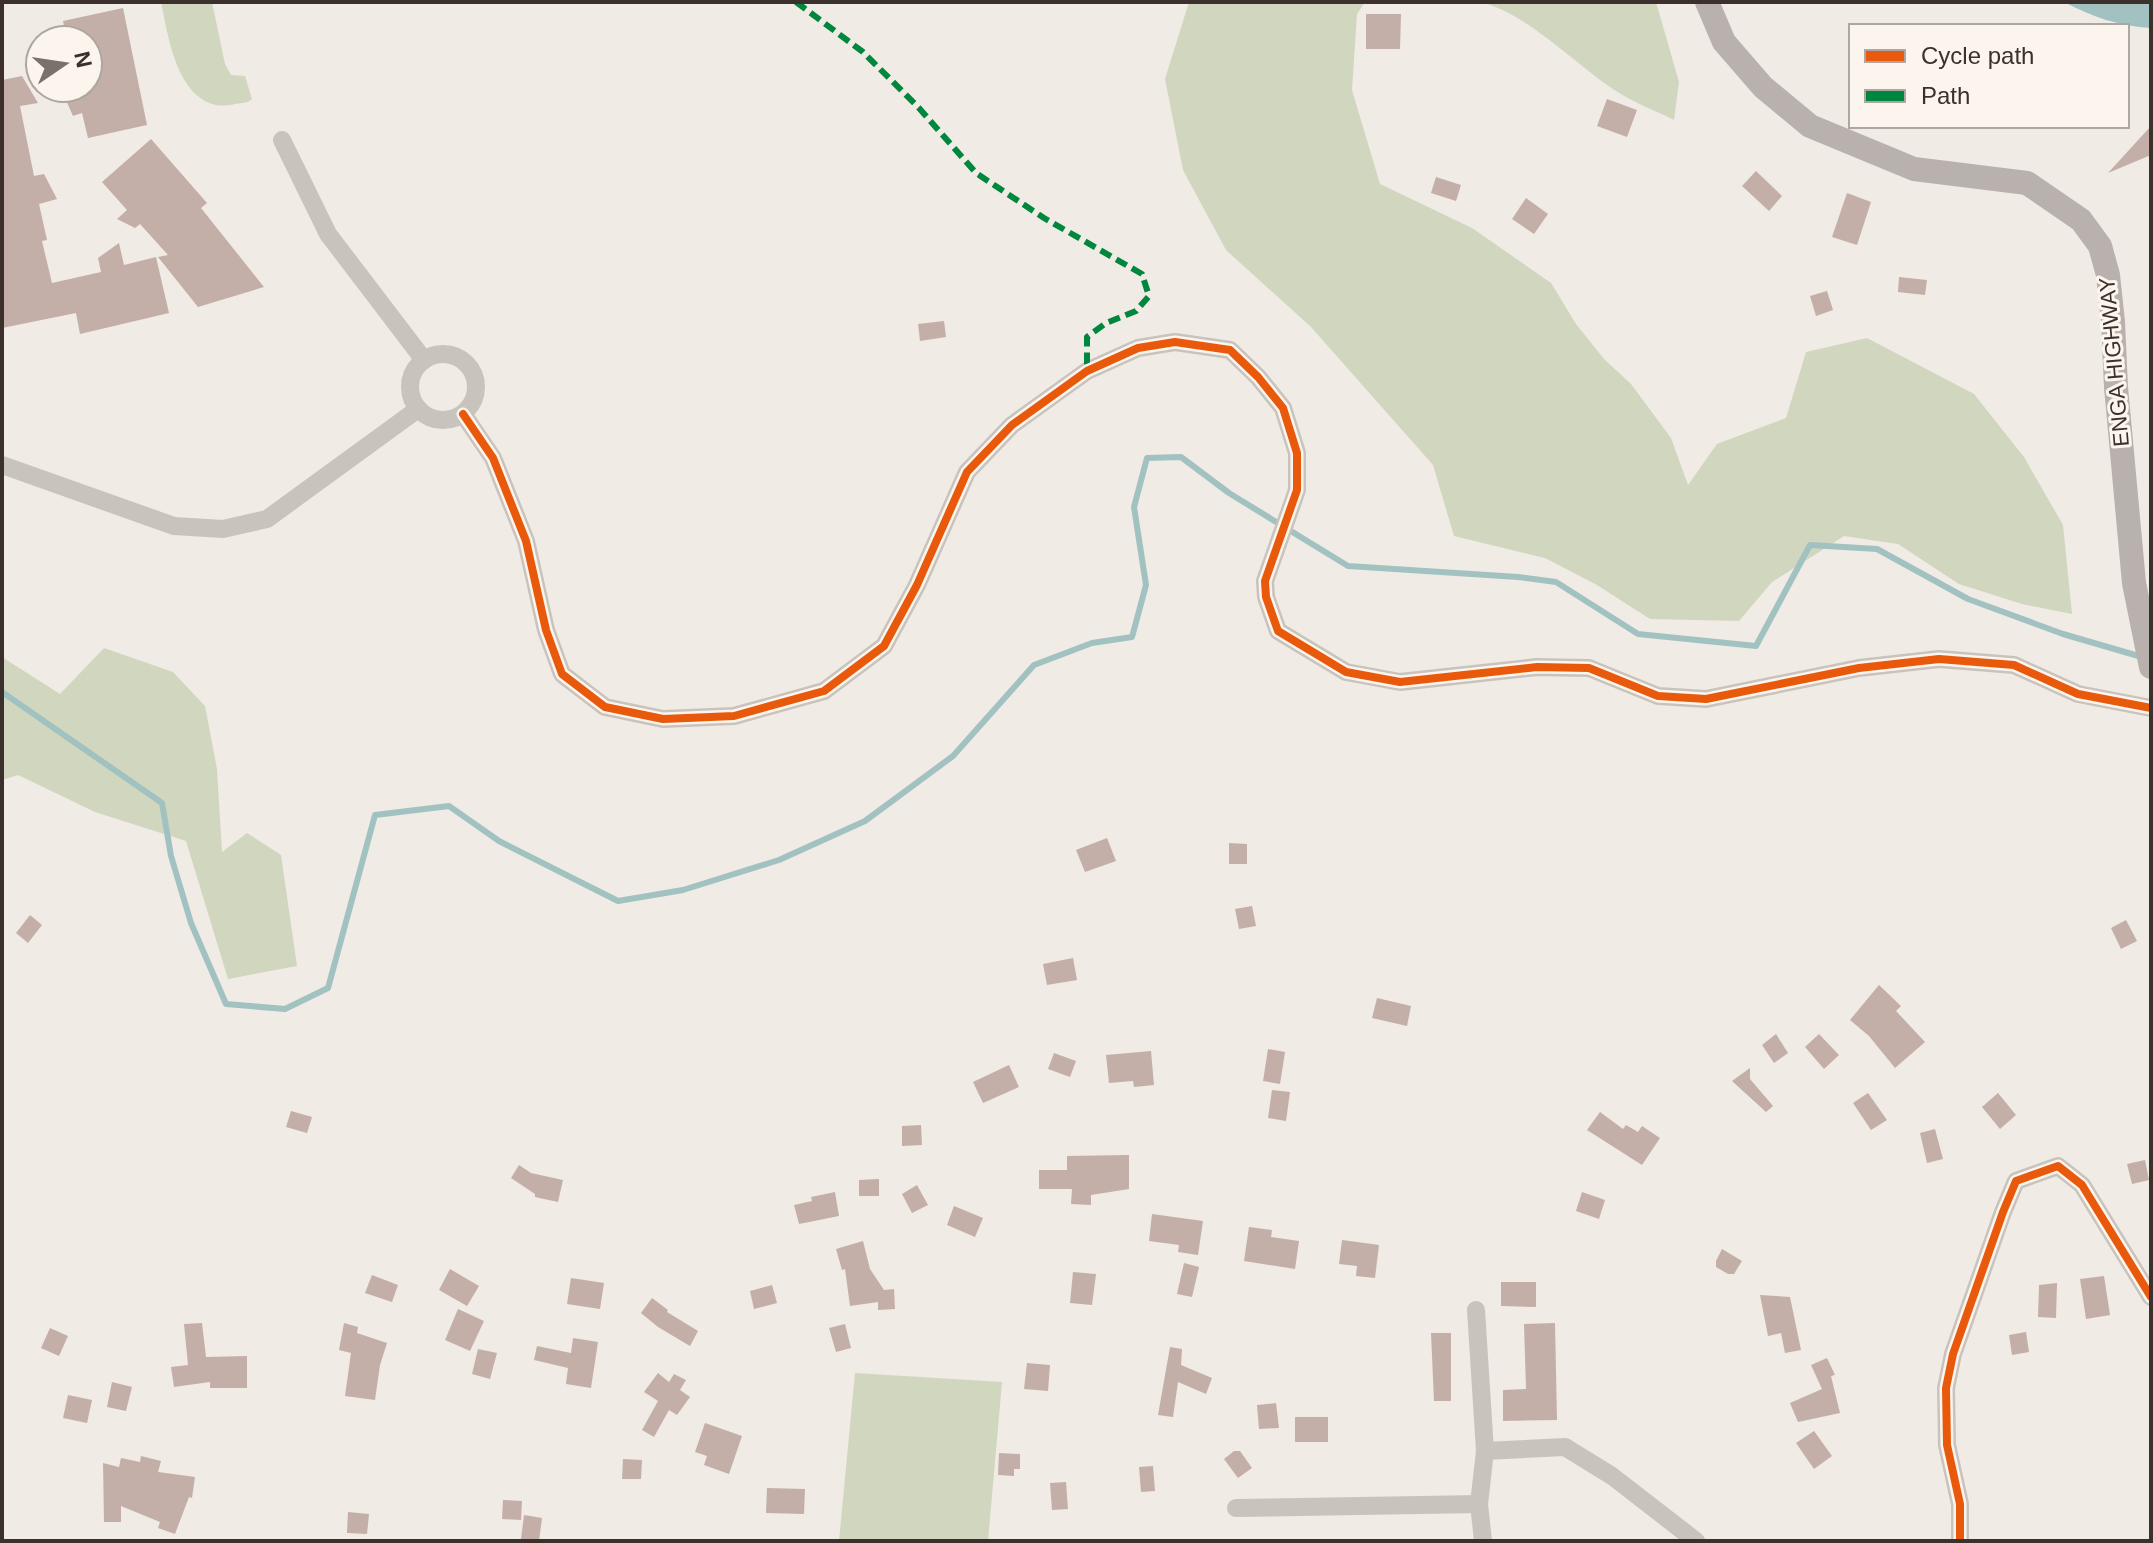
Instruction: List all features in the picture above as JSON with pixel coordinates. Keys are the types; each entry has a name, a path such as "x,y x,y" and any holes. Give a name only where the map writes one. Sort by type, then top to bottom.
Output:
{"main road":[{"name":"ENGA HIGHWAY","path":"1707,2 1724,42 1763,87 1810,126 1914,169 2027,183 2081,220 2100,246 2108,275 2134,583 2151,667"}],"street":[{"path":"282,140 328,234 424,360"},
{"path":"463,414 493,458 526,541 546,630 562,674 605,707 663,719 734,716 824,691 884,646 917,585 967,472 1012,425 1087,371 1138,348 1175,342 1230,350 1258,377 1283,408 1297,453 1297,490 1265,581 1266,597 1278,631 1346,672 1400,682 1537,667 1589,668 1658,696 1706,699 1859,668 1939,659 2014,665 2078,694 2151,708"},
{"path":"438,354 449,354 467,364 476,385 471,406 463,414 442,421 431,419 418,409 410,394 409,383 412,373 424,360 438,354"},
{"path":"2,465 174,526 223,529 267,519 418,409"},
{"path":"1960,1541 1960,1504 1947,1445 1946,1388 1963,1326 2016,1181 2058,1166 2082,1185 2151,1297"},
{"path":"1476,1310 1485,1451 1479,1504 1483,1541"},
{"path":"1485,1451 1565,1447 1612,1476 1696,1541"},
{"path":"1236,1508 1479,1504"}],"green space":[{"path":"161,2 212,2 225,64 231,75 245,76 252,99 216,105 192,90 176,62"},
{"path":"1189,2 1365,2 1357,14 1352,90 1380,184 1472,228 1551,283 1576,324 1604,359 1631,384 1671,438 1688,485 1717,444 1786,418 1806,352 1867,338 1974,394 2024,457 2063,525 2072,614 2022,604 1959,584 1898,544 1844,536 1772,582 1739,621 1650,619 1597,585 1545,558 1454,536 1433,465 1311,327 1226,250 1183,170 1165,79"},
{"path":"1479,2 1656,2 1679,82 1674,120 1613,89 1513,16"},
{"path":"104,648 173,672 205,706 217,769 222,852 247,833 281,855 297,966 228,979 186,841 95,812 18,775 2,780 2,657 60,694"},
{"path":"855,1373 1002,1382 988,1541 839,1541"}],"water":[{"path":"2064,2 2151,2 2151,28 2106,20"}],"building":[{"path":"123,8 147,125 88,138 82,113 73,116 68,104 104,104 104,24 64,24 63,21"},
{"path":"1366,14 1401,14 1400,49 1366,49"},
{"path":"22,76 24,79 24,104 32,104 20,106 34,176 44,174 57,199 39,204 47,240 42,241 52,283 101,272 98,258 119,243 124,265 156,257 169,313 80,334 76,313 2,328 2,80"},
{"path":"1607,99 1637,110 1627,137 1597,126"},
{"path":"2151,126 2151,155 2108,173"},
{"path":"151,139 207,203 201,208 264,287 198,307 158,257 168,255 140,224 135,228 117,219 127,210 102,182"},
{"path":"1756,171 1782,196 1769,211 1742,186"},
{"path":"1436,177 1461,185 1456,201 1431,193"},
{"path":"1847,193 1871,202 1857,245 1832,237"},
{"path":"1526,198 1548,214 1534,234 1512,219"},
{"path":"1899,277 1927,280 1925,295 1898,292"},
{"path":"1827,291 1833,310 1816,316 1810,296"},
{"path":"944,321 946,337 920,341 918,324"},
{"path":"1107,838 1116,861 1085,872 1076,850"},
{"path":"1229,843 1247,844 1247,864 1229,864"},
{"path":"1252,906 1256,926 1239,929 1235,909"},
{"path":"30,915 42,925 28,943 16,933"},
{"path":"2126,920 2137,941 2121,949 2111,928"},
{"path":"1073,958 1077,980 1047,985 1043,964"},
{"path":"1879,985 1901,1006 1896,1011 1925,1042 1895,1068 1869,1036 1850,1020"},
{"path":"1377,998 1411,1006 1407,1026 1372,1018"},
{"path":"1776,1034 1788,1053 1774,1063 1762,1045"},
{"path":"1819,1034 1839,1055 1824,1069 1805,1047"},
{"path":"1268,1049 1285,1052 1280,1084 1263,1081"},
{"path":"1151,1051 1154,1085 1134,1087 1133,1081 1109,1083 1106,1055"},
{"path":"1054,1053 1076,1061 1070,1077 1048,1069"},
{"path":"1009,1065 1019,1087 983,1103 973,1082"},
{"path":"1750,1068 1750,1079 1773,1106 1766,1112 1732,1081"},
{"path":"1272,1090 1290,1092 1286,1121 1268,1118"},
{"path":"1868,1093 1887,1120 1871,1130 1853,1103"},
{"path":"1998,1093 2016,1115 2000,1129 1982,1107"},
{"path":"291,1111 312,1117 307,1133 286,1127"},
{"path":"1600,1112 1623,1129 1626,1125 1638,1132 1642,1126 1660,1138 1642,1165 1587,1130"},
{"path":"921,1125 922,1145 902,1146 902,1126"},
{"path":"1935,1129 1943,1159 1927,1163 1920,1133"},
{"path":"1129,1155 1129,1189 1091,1195 1091,1205 1071,1204 1072,1189 1039,1189 1039,1170 1067,1170 1067,1156"},
{"path":"2145,1160 2149,1180 2132,1184 2127,1164"},
{"path":"519,1165 531,1173 563,1180 558,1202 535,1197 511,1178"},
{"path":"879,1179 879,1196 859,1196 859,1180"},
{"path":"917,1185 928,1205 912,1213 902,1194"},
{"path":"835,1192 839,1216 799,1224 794,1205 812,1201 811,1197"},
{"path":"1582,1192 1605,1200 1599,1219 1576,1211"},
{"path":"954,1206 983,1218 975,1237 947,1225"},
{"path":"1152,1214 1203,1221 1198,1255 1178,1252 1179,1245 1149,1241"},
{"path":"1249,1227 1272,1230 1271,1237 1299,1241 1295,1269 1244,1261"},
{"path":"1342,1240 1379,1245 1375,1278 1356,1276 1357,1266 1339,1264"},
{"path":"863,1241 870,1269 884,1290 894,1289 895,1309 878,1310 878,1302 850,1306 845,1269 842,1270 836,1249"},
{"path":"1722,1249 1742,1261 1734,1274 1716,1267"},
{"path":"1184,1263 1199,1267 1192,1297 1177,1294"},
{"path":"450,1269 479,1286 467,1306 439,1290"},
{"path":"1073,1272 1096,1274 1092,1305 1070,1303"},
{"path":"372,1275 398,1285 392,1302 365,1293"},
{"path":"2104,1276 2110,1315 2086,1319 2080,1279"},
{"path":"571,1278 604,1283 600,1309 567,1304"},
{"path":"1501,1282 1536,1282 1536,1307 1501,1306"},
{"path":"2057,1283 2056,1318 2038,1317 2039,1285"},
{"path":"772,1285 777,1303 754,1309 750,1291"},
{"path":"1760,1295 1790,1297 1801,1350 1785,1353 1781,1333 1768,1336"},
{"path":"652,1298 667,1312 698,1331 690,1346 641,1313"},
{"path":"458,1309 484,1321 470,1351 445,1340"},
{"path":"202,1323 206,1357 247,1356 247,1388 210,1388 210,1382 174,1387 171,1367 188,1365 184,1324"},
{"path":"344,1323 358,1327 357,1333 387,1343 375,1400 345,1396 351,1353 339,1350"},
{"path":"1555,1323 1557,1420 1503,1421 1503,1390 1526,1389 1524,1324"},
{"path":"845,1324 851,1348 836,1352 829,1328"},
{"path":"50,1328 68,1336 59,1356 41,1348"},
{"path":"2026,1332 2029,1352 2012,1355 2009,1335"},
{"path":"1431,1333 1451,1333 1451,1401 1434,1401"},
{"path":"573,1338 598,1342 591,1388 566,1384 568,1368 534,1360 537,1346 571,1353"},
{"path":"1170,1347 1182,1349 1181,1365 1212,1378 1206,1394 1178,1382 1173,1417 1158,1415"},
{"path":"478,1349 497,1353 490,1379 472,1374"},
{"path":"1827,1358 1835,1375 1831,1376 1840,1413 1798,1422 1790,1403 1822,1389 1811,1365"},
{"path":"1027,1363 1050,1365 1048,1391 1024,1389"},
{"path":"658,1373 669,1382 674,1374 686,1380 680,1390 690,1397 677,1415 669,1410 654,1437 642,1430 658,1401 644,1392"},
{"path":"112,1382 132,1387 126,1411 107,1407"},
{"path":"68,1395 92,1400 87,1423 63,1418"},
{"path":"1276,1403 1279,1428 1259,1429 1257,1405"},
{"path":"1295,1417 1328,1417 1328,1442 1295,1442"},
{"path":"705,1423 742,1436 729,1474 704,1465 707,1456 695,1452"},
{"path":"1814,1431 1832,1456 1814,1469 1796,1443"},
{"path":"1234,1451 1240,1451 1252,1468 1238,1478 1224,1459"},
{"path":"999,1453 1020,1454 1020,1469 1014,1469 1014,1476 998,1475"},
{"path":"141,1456 161,1461 158,1472 195,1477 192,1498 189,1497 175,1534 158,1528 160,1522 121,1506 121,1522 104,1522 103,1463 119,1467 121,1458 140,1462"},
{"path":"623,1459 642,1460 641,1479 622,1479"},
{"path":"1153,1466 1155,1491 1141,1492 1139,1467"},
{"path":"1066,1482 1068,1509 1052,1510 1050,1483"},
{"path":"767,1488 805,1489 804,1514 766,1513"},
{"path":"503,1500 522,1501 521,1520 502,1519"},
{"path":"348,1512 369,1514 367,1534 347,1533"},
{"path":"524,1515 542,1518 539,1541 521,1539"}],"waterway":[{"path":"2,692 162,803 171,856 191,923 226,1004 285,1009 328,988 375,815 449,806 499,841 618,901 683,890 779,860 865,821 953,756 1034,665 1092,643 1132,637 1146,585 1134,507 1147,458 1181,457 1229,493 1348,566 1556,582 1638,634 1756,646 1810,545 1877,549 1968,599 2063,634 2142,657"}],"marked path":[{"path":"796,2 863,52 919,108 976,173 1044,218 1142,274 1149,296 1136,311 1106,323 1087,337 1087,371"}],"cycle path":[{"path":"463,414 493,458 526,541 546,630 562,674 605,707 663,719 734,716 824,691 884,646 917,585 967,472 1012,425 1087,371 1138,348 1175,342 1230,350 1258,377 1283,408 1297,453 1297,490 1265,581 1266,597 1278,631 1346,672 1400,682 1537,667 1589,668 1658,696 1706,699 1859,668 1939,659 2014,665 2078,694 2151,708"},
{"path":"1960,1541 1960,1504 1947,1445 1946,1388 1953,1354 2016,1181 2058,1166 2082,1185 2151,1297"}]}
